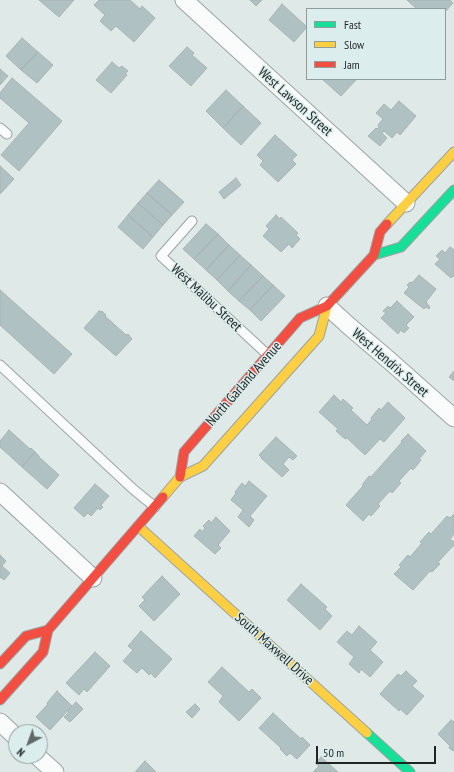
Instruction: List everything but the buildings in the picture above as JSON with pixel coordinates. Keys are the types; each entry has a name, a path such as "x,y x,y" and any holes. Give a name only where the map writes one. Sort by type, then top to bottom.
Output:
{"main road":[{"name":"North Garland Avenue","path":"180,477 184,452 300,318 327,306 374,255 380,232 454,152"},
{"path":"374,255 401,247 454,190"},
{"name":"North Garland Avenue","path":"0,700 43,652 48,630 180,477 203,466 319,336 327,306"},
{"name":"South Maxwell Drive","path":"138,526 410,772"},
{"path":"0,664 26,636 48,630"}],"street":[{"name":"West Lawson Street","path":"184,0 406,203"},
{"name":"West Hendrix Street","path":"327,306 454,418"},
{"path":"0,492 93,578"},
{"path":"0,722 8,730"},
{"path":"46,764 55,772"}],"lane":[{"path":"0,128 7,134"},
{"name":"West Malibu Street","path":"192,221 161,256 268,355"},
{"path":"0,365 133,489 155,507"}],"traffic: fast":[{"path":"374,255 401,247 454,190"},
{"path":"367,733 410,772"}],"traffic: slow":[{"path":"387,224 454,152"},
{"path":"163,497 180,477 203,466 319,336 327,306"},
{"path":"138,526 367,733"}],"traffic: jam":[{"path":"180,477 184,452 300,318 327,306 374,255 380,232 387,224"},
{"path":"0,700 43,652 48,630 163,497"},
{"path":"0,664 26,636 48,630"}]}
